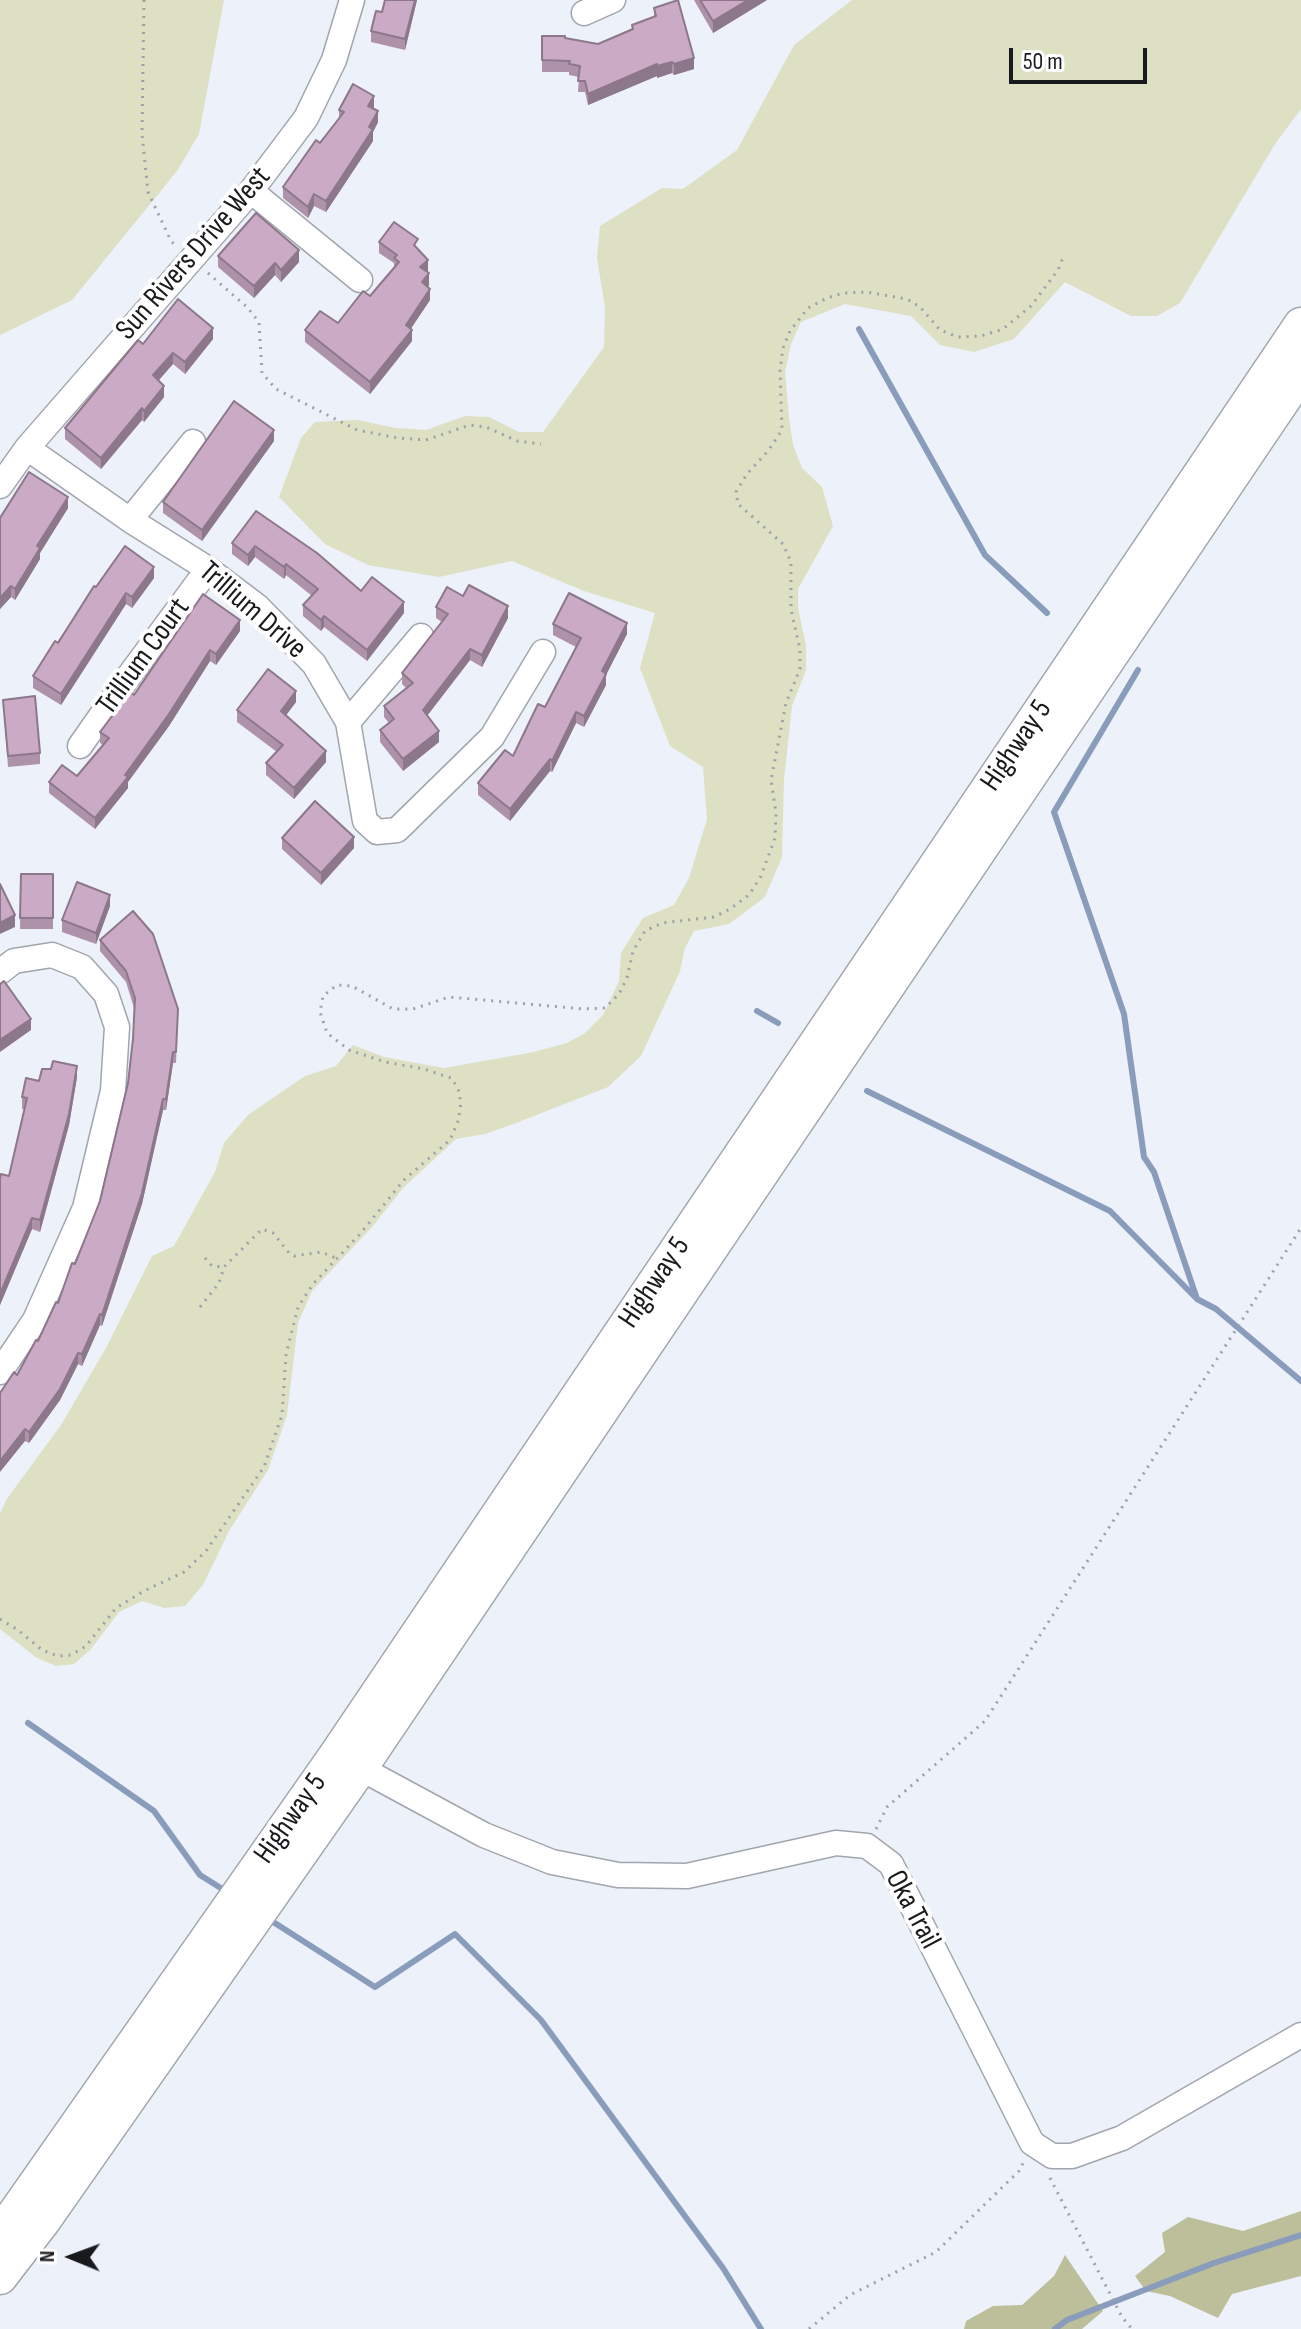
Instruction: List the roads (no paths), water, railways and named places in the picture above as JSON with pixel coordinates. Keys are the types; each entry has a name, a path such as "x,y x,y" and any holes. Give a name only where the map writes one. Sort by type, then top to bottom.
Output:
{"highway":[{"name":"Highway 5","path":"0,2235 346,1740 1301,325"},
{"name":"Highway 5","path":"0,2277 43,2221 360,1768 1301,373"}],"street":[{"name":"Sun Rivers Drive West","path":"0,486 27,448 251,191 306,118 334,60 352,0"},
{"path":"584,13 613,0"},
{"path":"251,191 360,280"},
{"path":"130,520 193,442"},
{"name":"Trillium Drive","path":"27,448 130,520 208,569 257,606 314,664 348,722 365,821 377,832 397,830 492,737 543,652"},
{"name":"Trillium Court","path":"80,746 208,569"},
{"path":"348,722 421,636"},
{"path":"0,972 14,961 52,955 82,967 106,994 117,1027 113,1091 85,1208 35,1320 0,1372"},
{"name":"Oka Trail","path":"360,1768 484,1835 552,1862 618,1875 687,1876 836,1843 867,1846 891,1864 1032,2143 1052,2156 1072,2156 1122,2138 1301,2035"}],"waterway":[{"path":"859,329 985,555 1047,613"},
{"path":"1138,670 1054,812 1124,1014 1144,1157 1154,1172 1197,1299"},
{"path":"757,1011 778,1023"},
{"path":"867,1091 1110,1211 1197,1299 1216,1309 1301,1381"},
{"path":"28,1723 154,1811 200,1875 227,1892"},
{"path":"267,1918 375,1987 455,1934 541,2020 723,2268 761,2329"},
{"path":"1055,2329 1067,2320 1214,2263 1301,2235"}]}
